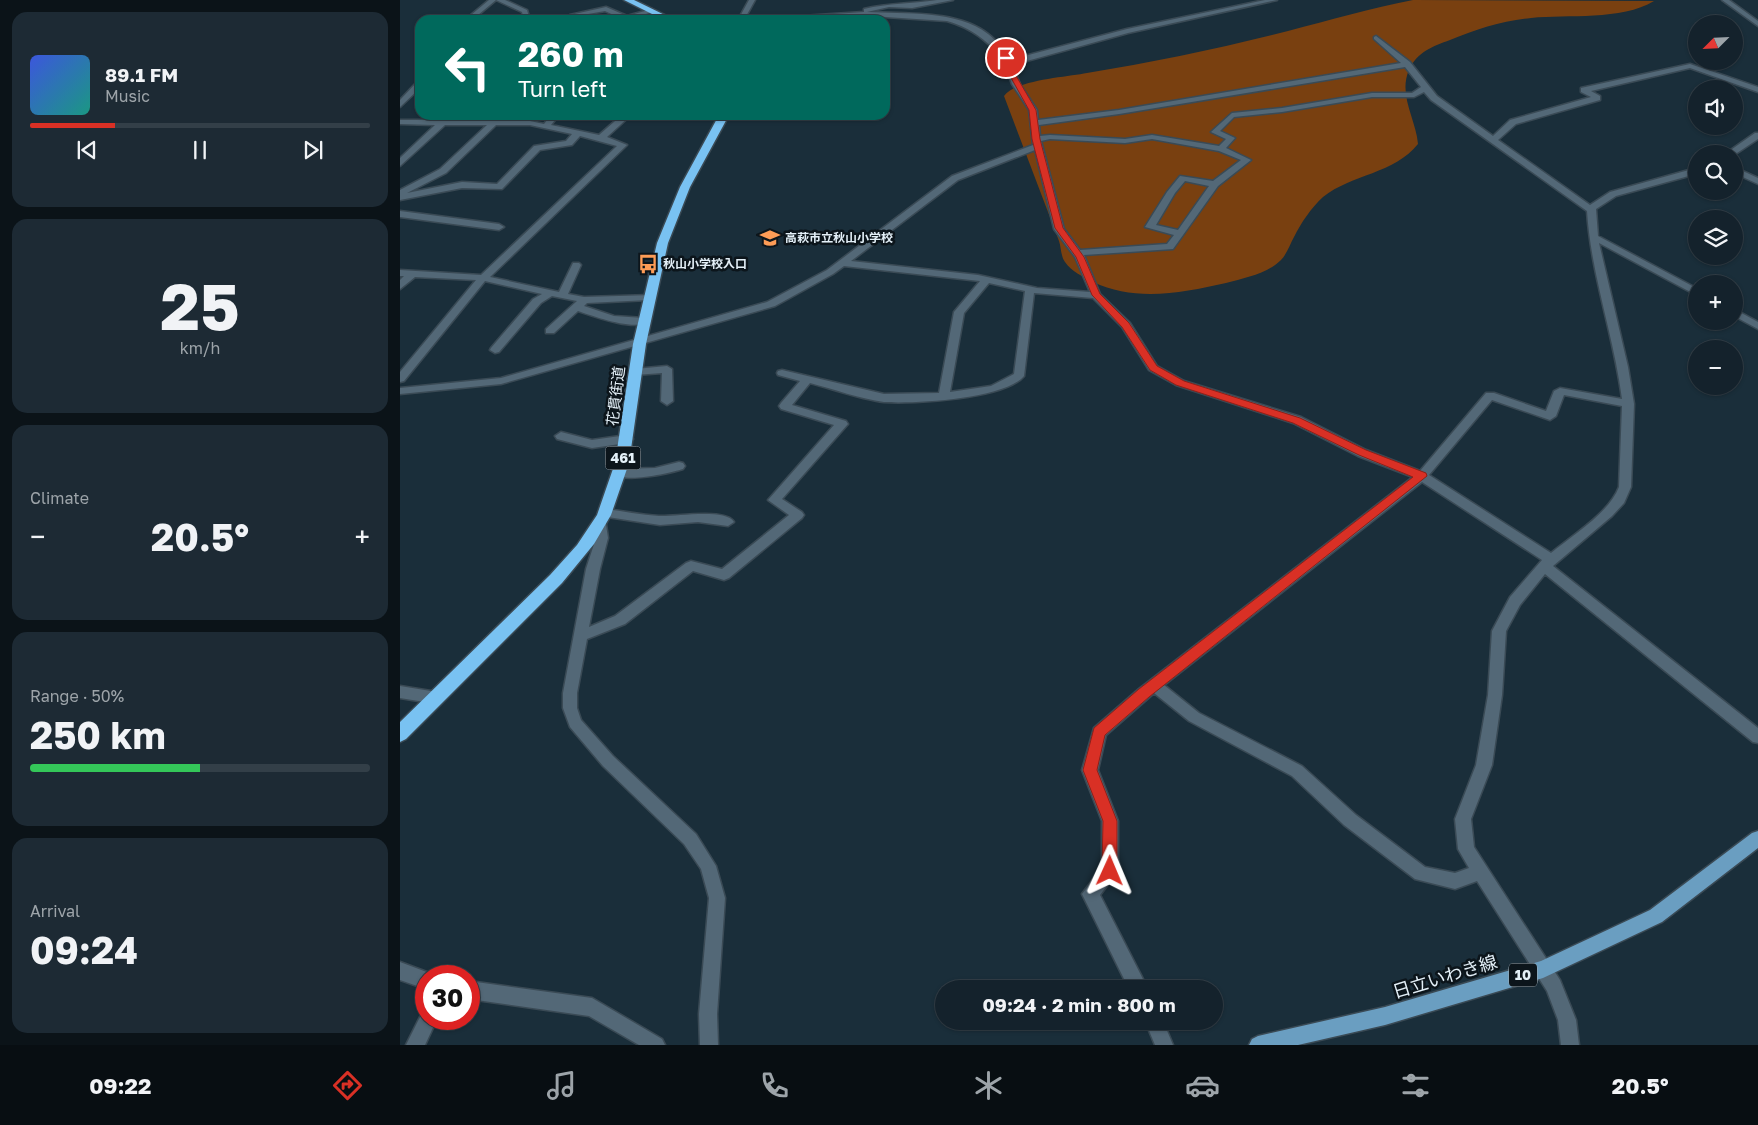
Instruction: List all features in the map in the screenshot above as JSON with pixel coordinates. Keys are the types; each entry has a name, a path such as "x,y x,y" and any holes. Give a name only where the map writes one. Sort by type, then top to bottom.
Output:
{"highway":[{"path":"628,0 660,15"},
{"name":"花貫街道","path":"400,734 556,579 578,554 603,517 620,473 627,439 640,343 657,262 676,205 721,120"}],"main road":[{"name":"日立いわき線","path":"1258,1045 1385,1016 1543,969 1656,916 1758,838"}],"street":[{"path":"474,15 492,0"},
{"path":"499,0 525,11 526,15"},
{"path":"744,15 752,0"},
{"path":"858,13 870,8 950,0"},
{"path":"1010,62 1127,31 1274,0"},
{"path":"1725,0 1758,24"},
{"path":"936,1 944,7"},
{"path":"573,15 606,9 616,15"},
{"path":"638,15 652,11"},
{"path":"842,15 858,13 938,17 971,27 992,40 1010,62"},
{"path":"957,13 965,18 971,27"},
{"path":"1376,38 1407,64 1418,76 1424,89 1591,210"},
{"path":"1010,62 1008,67 1031,106 1036,123 1037,142 1059,228 1077,253 1096,295 1126,325 1153,368 1180,383 1297,420 1362,453 1422,476 1548,563 1758,737"},
{"path":"1036,123 1119,112 1407,64"},
{"path":"1493,140 1513,122 1597,98 1584,90 1690,66 1758,90"},
{"path":"1221,149 1230,138 1215,132 1232,115 1282,110 1372,95 1414,94 1424,89"},
{"path":"400,106 415,90"},
{"path":"400,122 470,120"},
{"path":"400,193 443,171 496,120"},
{"path":"400,379 484,278 624,145 601,138 511,120"},
{"path":"546,126 551,120"},
{"path":"601,138 621,120"},
{"path":"400,163 443,122"},
{"path":"400,197 462,186 498,187 536,148 569,143 578,133"},
{"path":"1743,145 1758,135"},
{"path":"400,391 501,381 640,343 771,304 842,263 955,178 1050,137 1125,141 1152,137 1221,149 1248,160 1215,184 1170,247 1077,253"},
{"path":"1570,1045 1567,1020 1554,986 1466,849 1463,819 1484,765 1495,695 1499,631 1515,601 1548,563 1608,513 1620,500 1625,487 1628,404 1623,367 1592,238 1591,210 1597,203 1613,194 1688,173"},
{"path":"1743,174 1758,181"},
{"path":"1180,233 1150,227 1171,192 1183,178 1215,184"},
{"path":"400,214 499,227"},
{"path":"1592,238 1609,244 1688,288"},
{"path":"842,263 987,280 1030,289 1096,295"},
{"path":"562,296 576,265"},
{"path":"400,273 484,278 562,296 612,319 644,321"},
{"path":"400,286 412,274"},
{"path":"944,396 959,312 987,280"},
{"path":"782,373 884,398 944,396 994,389 1019,376 1030,289"},
{"path":"495,350 537,301 549,294"},
{"path":"550,331 581,304 649,297"},
{"path":"1743,317 1758,326"},
{"path":"635,372 667,369 667,401"},
{"path":"581,636 620,620 691,566 724,575 798,515 774,500 842,424 785,406 808,379"},
{"path":"1134,980 1090,894 1110,871 1110,821 1090,770 1099,732 1422,476 1490,395 1550,416 1560,391 1628,404"},
{"path":"561,436 592,444 627,439"},
{"path":"620,473 655,472 679,466"},
{"path":"709,1045 708,1014 717,898 715,885 708,866 690,839 608,761 575,724 570,708 570,693 593,569 602,538 603,517 660,521 698,518 728,522"},
{"path":"1155,686 1194,717 1297,771 1350,820 1422,874 1455,881 1480,872"},
{"path":"400,692 437,698"},
{"path":"400,971 415,976"},
{"path":"480,992 592,1007 656,1045"},
{"path":"415,1045 422,1030"},
{"path":"1158,1030 1164,1045"}],"shaded area":[{"path":"1413,0 1654,1 1626,12 1594,16 1546,17 1510,21 1470,32 1426,50 1412,64 1406,79 1405,89 1418,144 1397,162 1334,189 1323,197 1303,221 1283,258 1269,269 1248,277 1193,290 1142,294 1125,292 1093,282 1074,271 1065,262 1059,241 1004,96 1010,91 1019,86 1042,80 1213,49"}],"place":[{"name":"高萩市立秋山小学校","path":"770,238"},
{"name":"秋山小学校入口","path":"648,264"}],"route":[{"path":"1006,58 1010,62 1008,67 1016,84 1033,110 1036,123 1036,139 1053,211 1059,228 1080,257 1091,287 1096,295 1126,325 1153,368 1180,383 1297,420 1362,453 1422,476 1144,693 1099,732 1090,770 1110,821 1110,871"}]}
